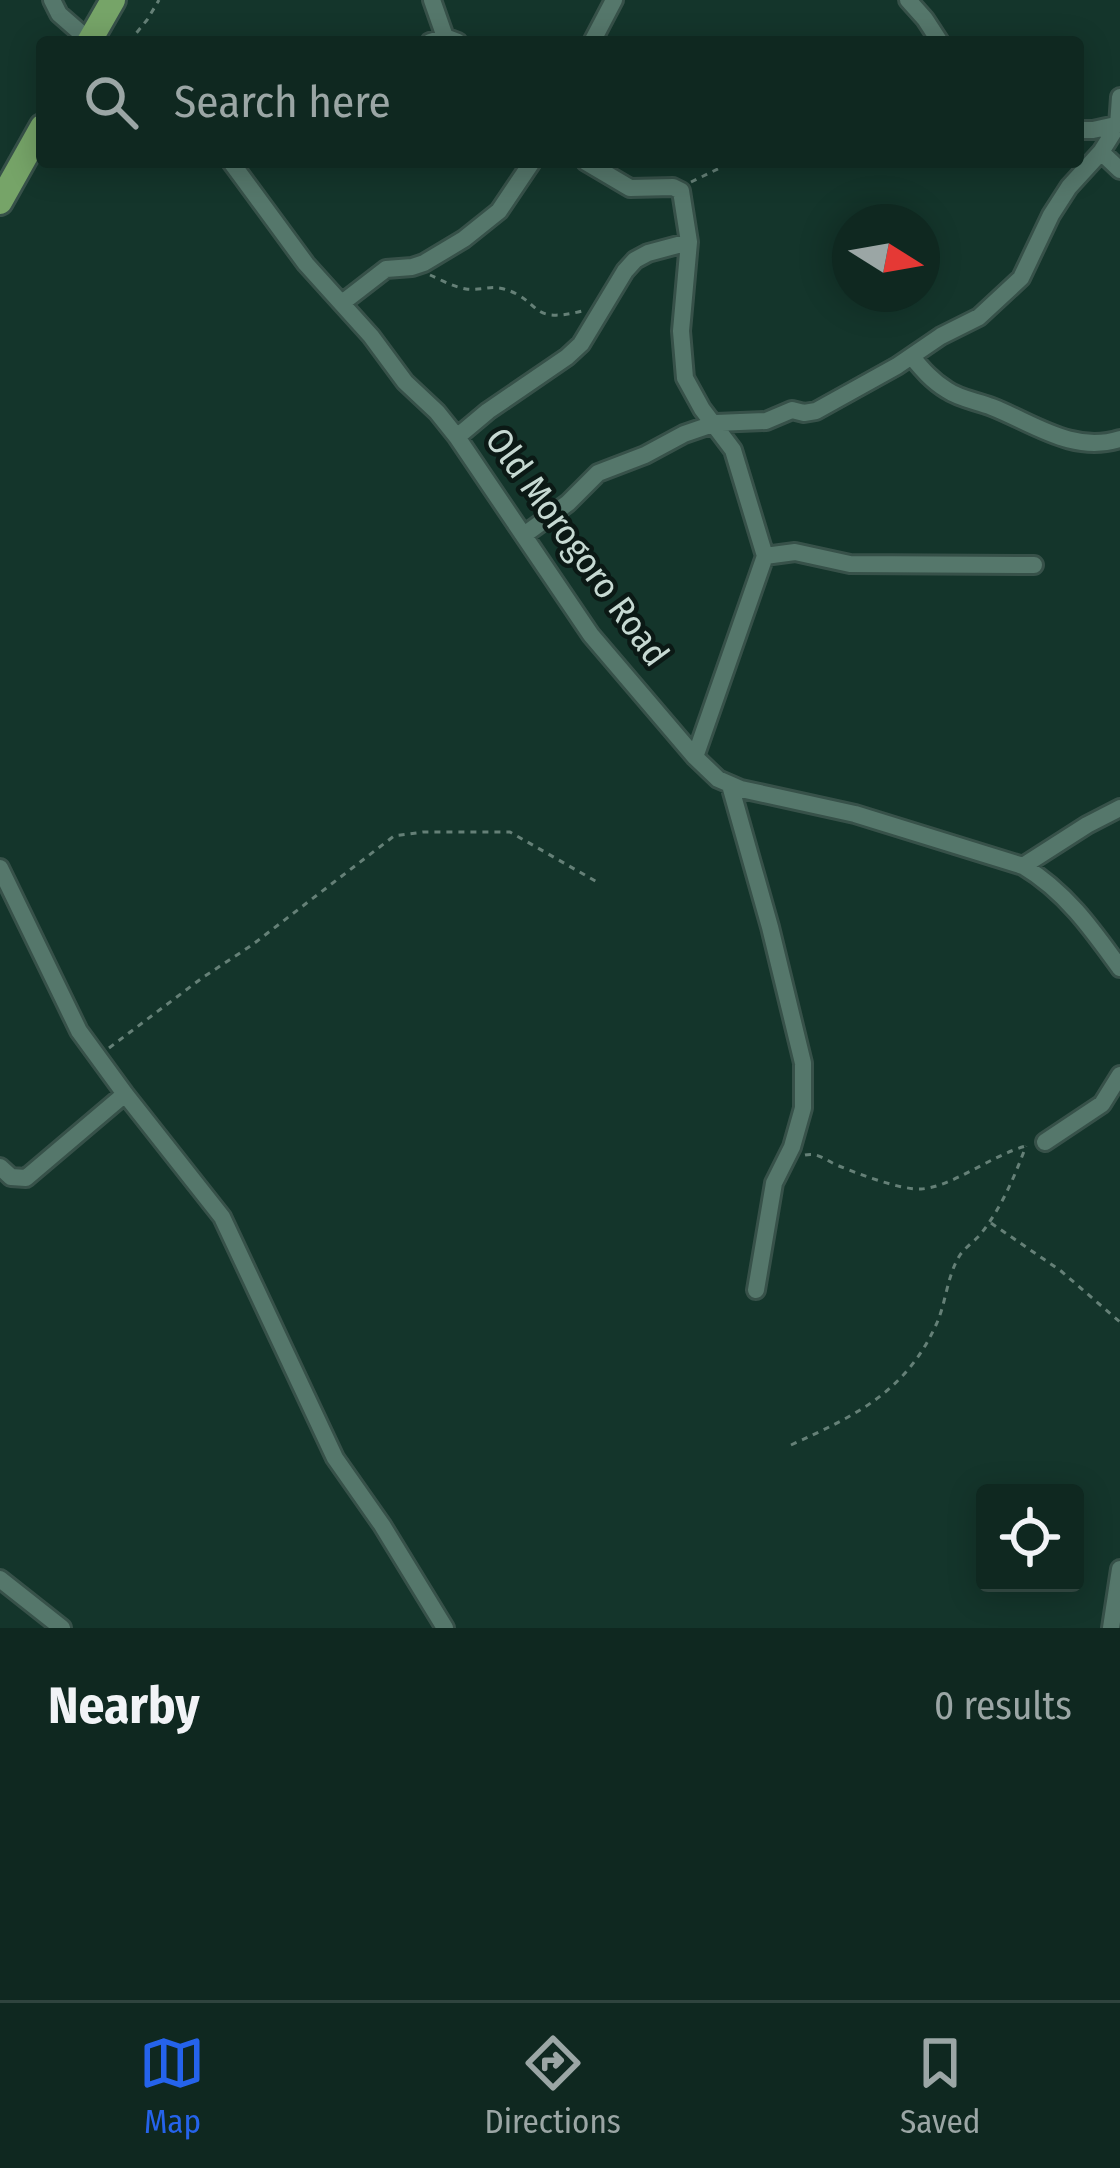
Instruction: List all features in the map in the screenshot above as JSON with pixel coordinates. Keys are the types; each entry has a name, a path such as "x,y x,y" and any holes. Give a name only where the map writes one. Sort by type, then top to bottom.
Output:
{"highway":[{"path":"93,36 113,0"},
{"path":"0,202 36,138"}],"street":[{"path":"52,0 59,14 83,36"},
{"path":"432,0 443,36"},
{"path":"595,36 614,0"},
{"path":"908,0 936,36"},
{"path":"524,535 568,503 598,472 716,423 752,424 788,410 816,411 979,317 1021,278 1051,215 1119,125 1120,98"},
{"path":"1084,129 1119,125"},
{"path":"1101,152 1120,170"},
{"name":"Old Morogoro Road","path":"235,168 306,264 458,437 591,635 695,757 730,785 855,814 1023,866 1047,880 1120,968"},
{"path":"342,303 386,269 412,267 464,238 499,211 528,168"},
{"path":"596,168 630,188 678,188 689,242 681,331 683,367 692,393 733,450 765,556 695,757"},
{"path":"458,437 568,357 590,333 634,260 689,242"},
{"path":"912,357 953,394 1050,434 1103,444 1120,439"},
{"path":"765,556 795,552 850,564 1034,565"},
{"path":"730,785 803,1063 803,1108 792,1147 774,1183 756,1291"},
{"path":"1023,866 1120,808"},
{"path":"0,868 79,1031 222,1217 335,1458 446,1628"},
{"path":"1045,1142 1102,1104 1120,1075"},
{"path":"0,1167 11,1177 26,1178 124,1094"},
{"path":"1111,1628 1120,1569"},
{"path":"0,1579 62,1628"}],"path":[{"path":"134,36 159,0"},
{"path":"678,188 720,168"},
{"path":"412,267 467,289 499,287 553,317 604,308"},
{"path":"98,1056 394,836 510,832 597,882"},
{"path":"784,1164 813,1153 852,1171 921,1189 1026,1146 1015,1178 989,1222 959,1256 937,1324 895,1387 865,1408 791,1445"},
{"path":"989,1222 1061,1271 1120,1322"}]}
